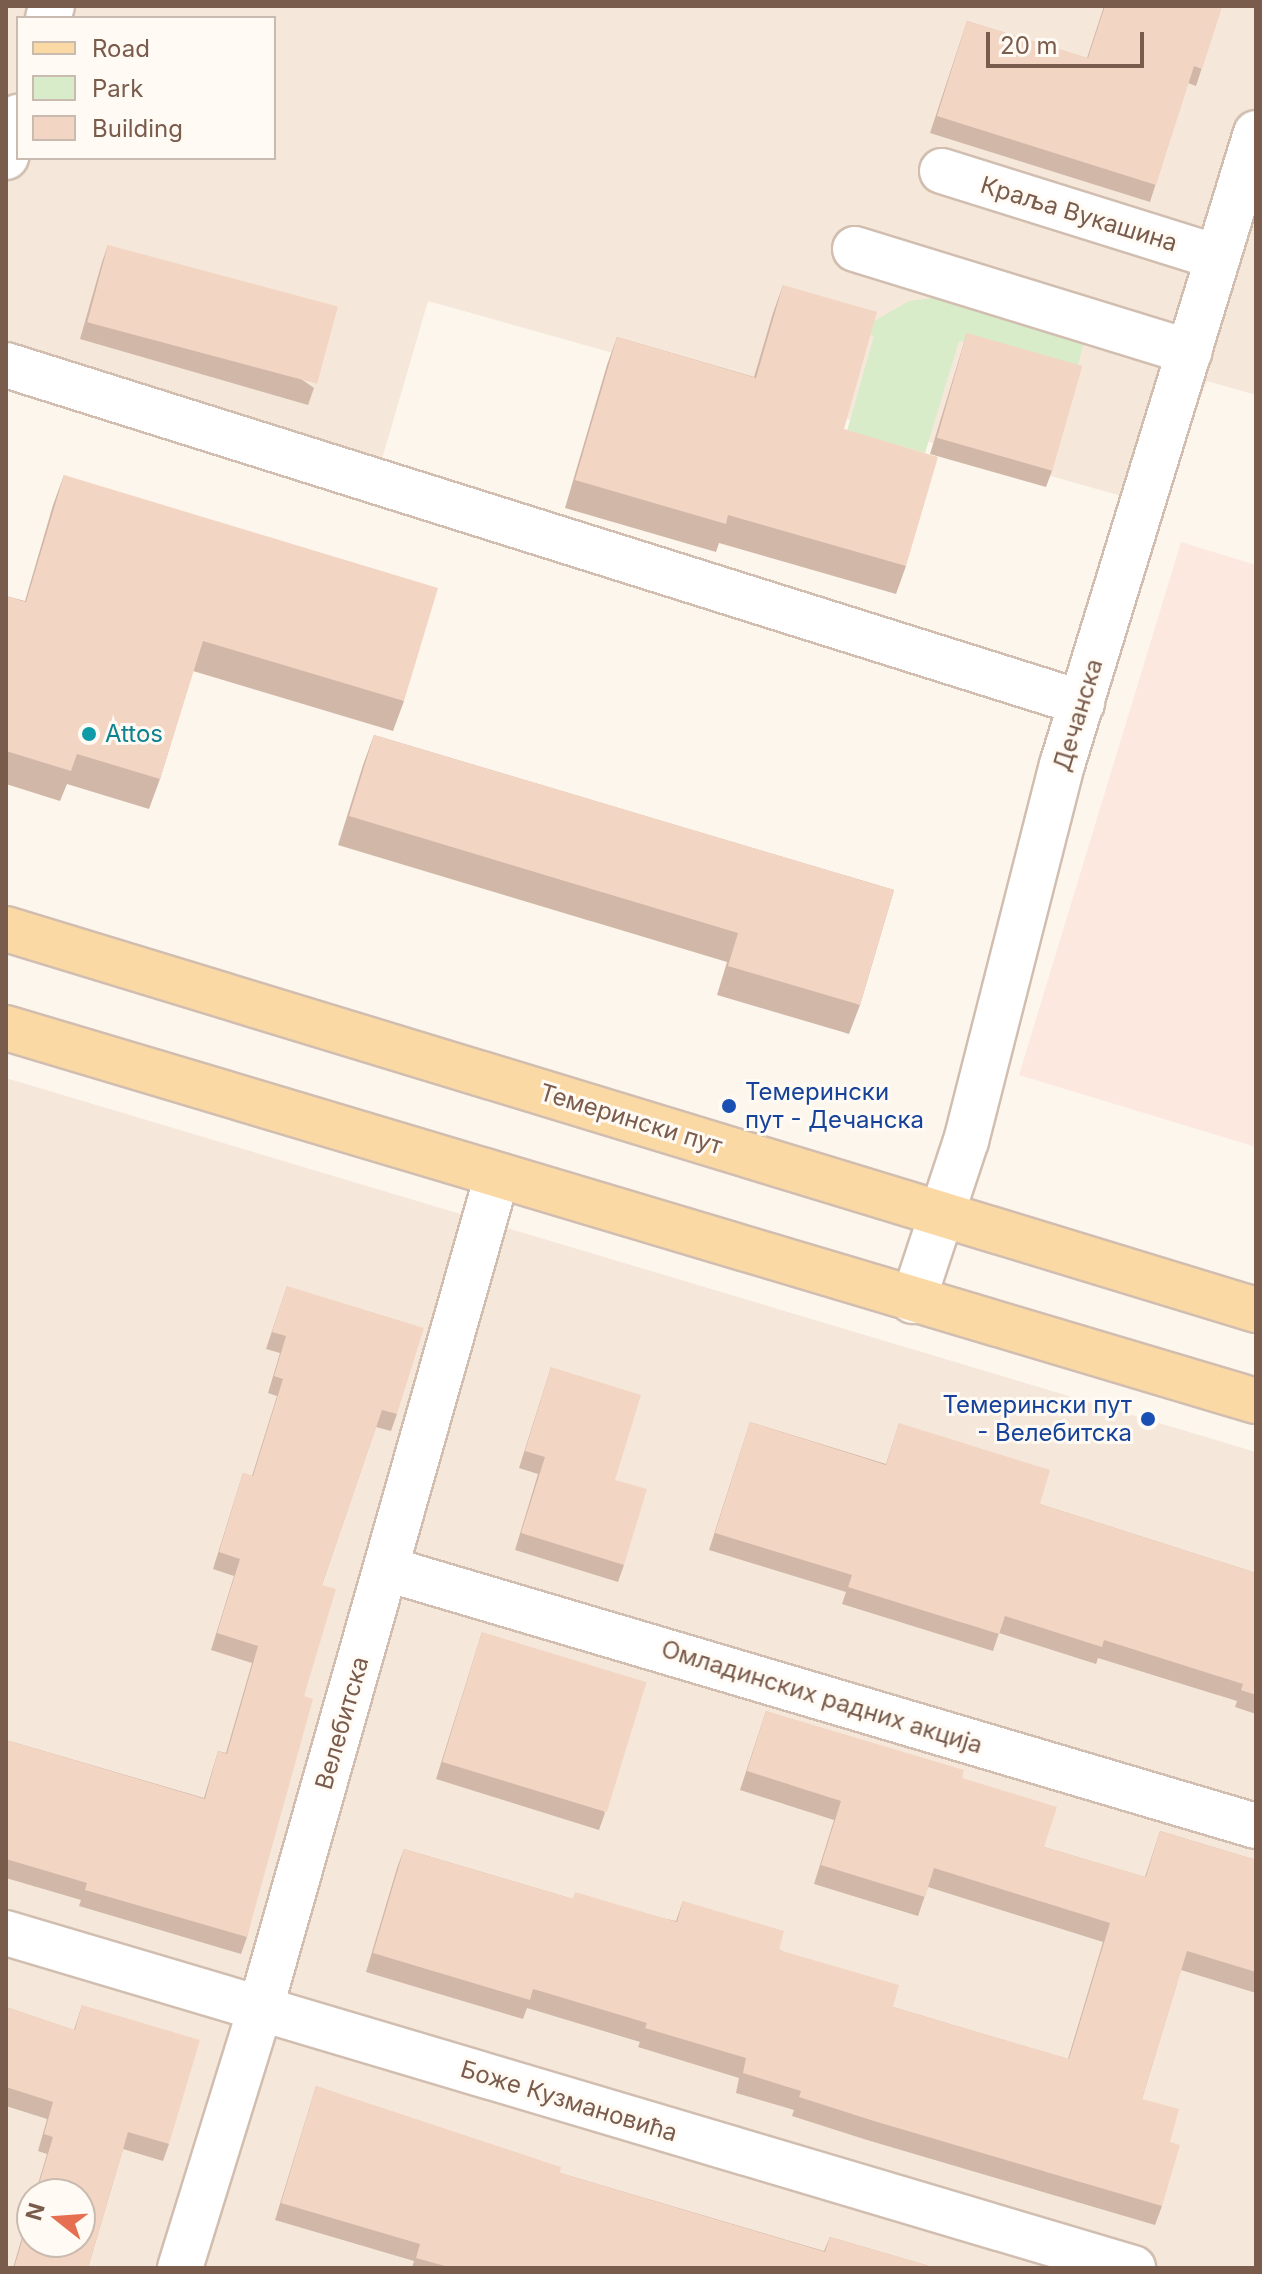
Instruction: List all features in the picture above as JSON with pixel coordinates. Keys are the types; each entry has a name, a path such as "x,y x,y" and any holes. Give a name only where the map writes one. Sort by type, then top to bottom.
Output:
{"main road":[{"name":"Темерински пут","path":"6,929 1256,1310"},
{"path":"6,1028 1256,1401"}],"street":[{"path":"6,157 16,124"},
{"name":"Дечанска","path":"913,1301 966,1141 1082,703 1256,133"},
{"name":"Краља Вукашина","path":"942,171 1216,257"},
{"path":"855,249 1190,352"},
{"path":"6,365 1082,703"},
{"name":"Велебитска","path":"180,2268 260,2010 497,1176"},
{"name":"Омладинских радних акција","path":"387,1569 1256,1826"},
{"name":"Боже Кузмановића","path":"6,1933 1133,2268"}],"shaded area":[{"path":"6,6 1256,6 1256,395 1207,381 1157,506 428,301 382,459 6,350"},
{"path":"1181,542 1256,565 1256,1147 1019,1075"},
{"path":"6,1078 1256,1452 1256,2268 6,2268"}],"green space":[{"path":"940,297 1086,335 1075,376 959,341 925,453 847,431 874,336 857,331 909,301"}],"building":[{"path":"1105,6 1222,6 1202,69 1194,66 1156,185 937,116 967,21 1088,58"},
{"path":"108,245 338,307 317,384 87,322"},
{"path":"783,285 877,312 844,429 938,457 906,566 728,515 726,524 575,480 617,337 756,378"},
{"path":"967,333 1082,366 1052,471 937,438"},
{"path":"64,475 438,588 404,701 203,641 160,779 77,754 71,771 6,751 6,596 26,602"},
{"path":"374,735 894,890 860,1005 728,966 738,933 349,816"},
{"path":"287,1286 424,1328 397,1414 382,1410 322,1585 336,1589 304,1696 313,1699 247,1937 85,1890 87,1883 6,1859 6,1740 205,1799 218,1751 227,1754 258,1646 217,1633 240,1559 219,1552 243,1473 253,1476 283,1379 274,1376 286,1336 272,1332"},
{"path":"551,1367 641,1395 615,1480 647,1489 624,1565 521,1533 545,1457 525,1451"},
{"path":"750,1422 886,1465 899,1423 1050,1470 1040,1504 1256,1573 1256,1695 1241,1690 1243,1684 1104,1640 1102,1647 1005,1616 999,1634 848,1587 852,1575 715,1533"},
{"path":"482,1632 646,1682 607,1812 442,1762"},
{"path":"766,1711 964,1770 962,1778 1057,1807 1044,1847 1146,1877 1160,1831 1256,1860 1256,1972 1187,1951 1142,2099 1179,2109 1170,2142 1180,2145 1162,2206 799,2097 801,2091 743,2073 746,2058 645,2028 647,2023 533,1989 530,2000 373,1953 404,1849 573,1899 575,1892 677,1922 683,1901 784,1931 779,1950 899,1985 893,2007 1069,2059 1110,1923 934,1868 925,1897 821,1865 841,1801 747,1771"},
{"path":"82,2005 200,2040 169,2144 128,2132 96,2241 96,2178 41,2178 53,2137 44,2134 53,2102 6,2087 6,2007 75,2030"},
{"path":"316,2086 561,2167 560,2173 825,2252 830,2237 936,2268 452,2268 416,2258 420,2244 281,2203"},
{"path":"17,2258 91,2258 88,2268 14,2268"}],"place":[{"name":"Attos","path":"89,734"},
{"name":"Темерински пут - Дечанска","path":"729,1106"},
{"name":"Темерински пут - Велебитска","path":"1148,1419"}]}
